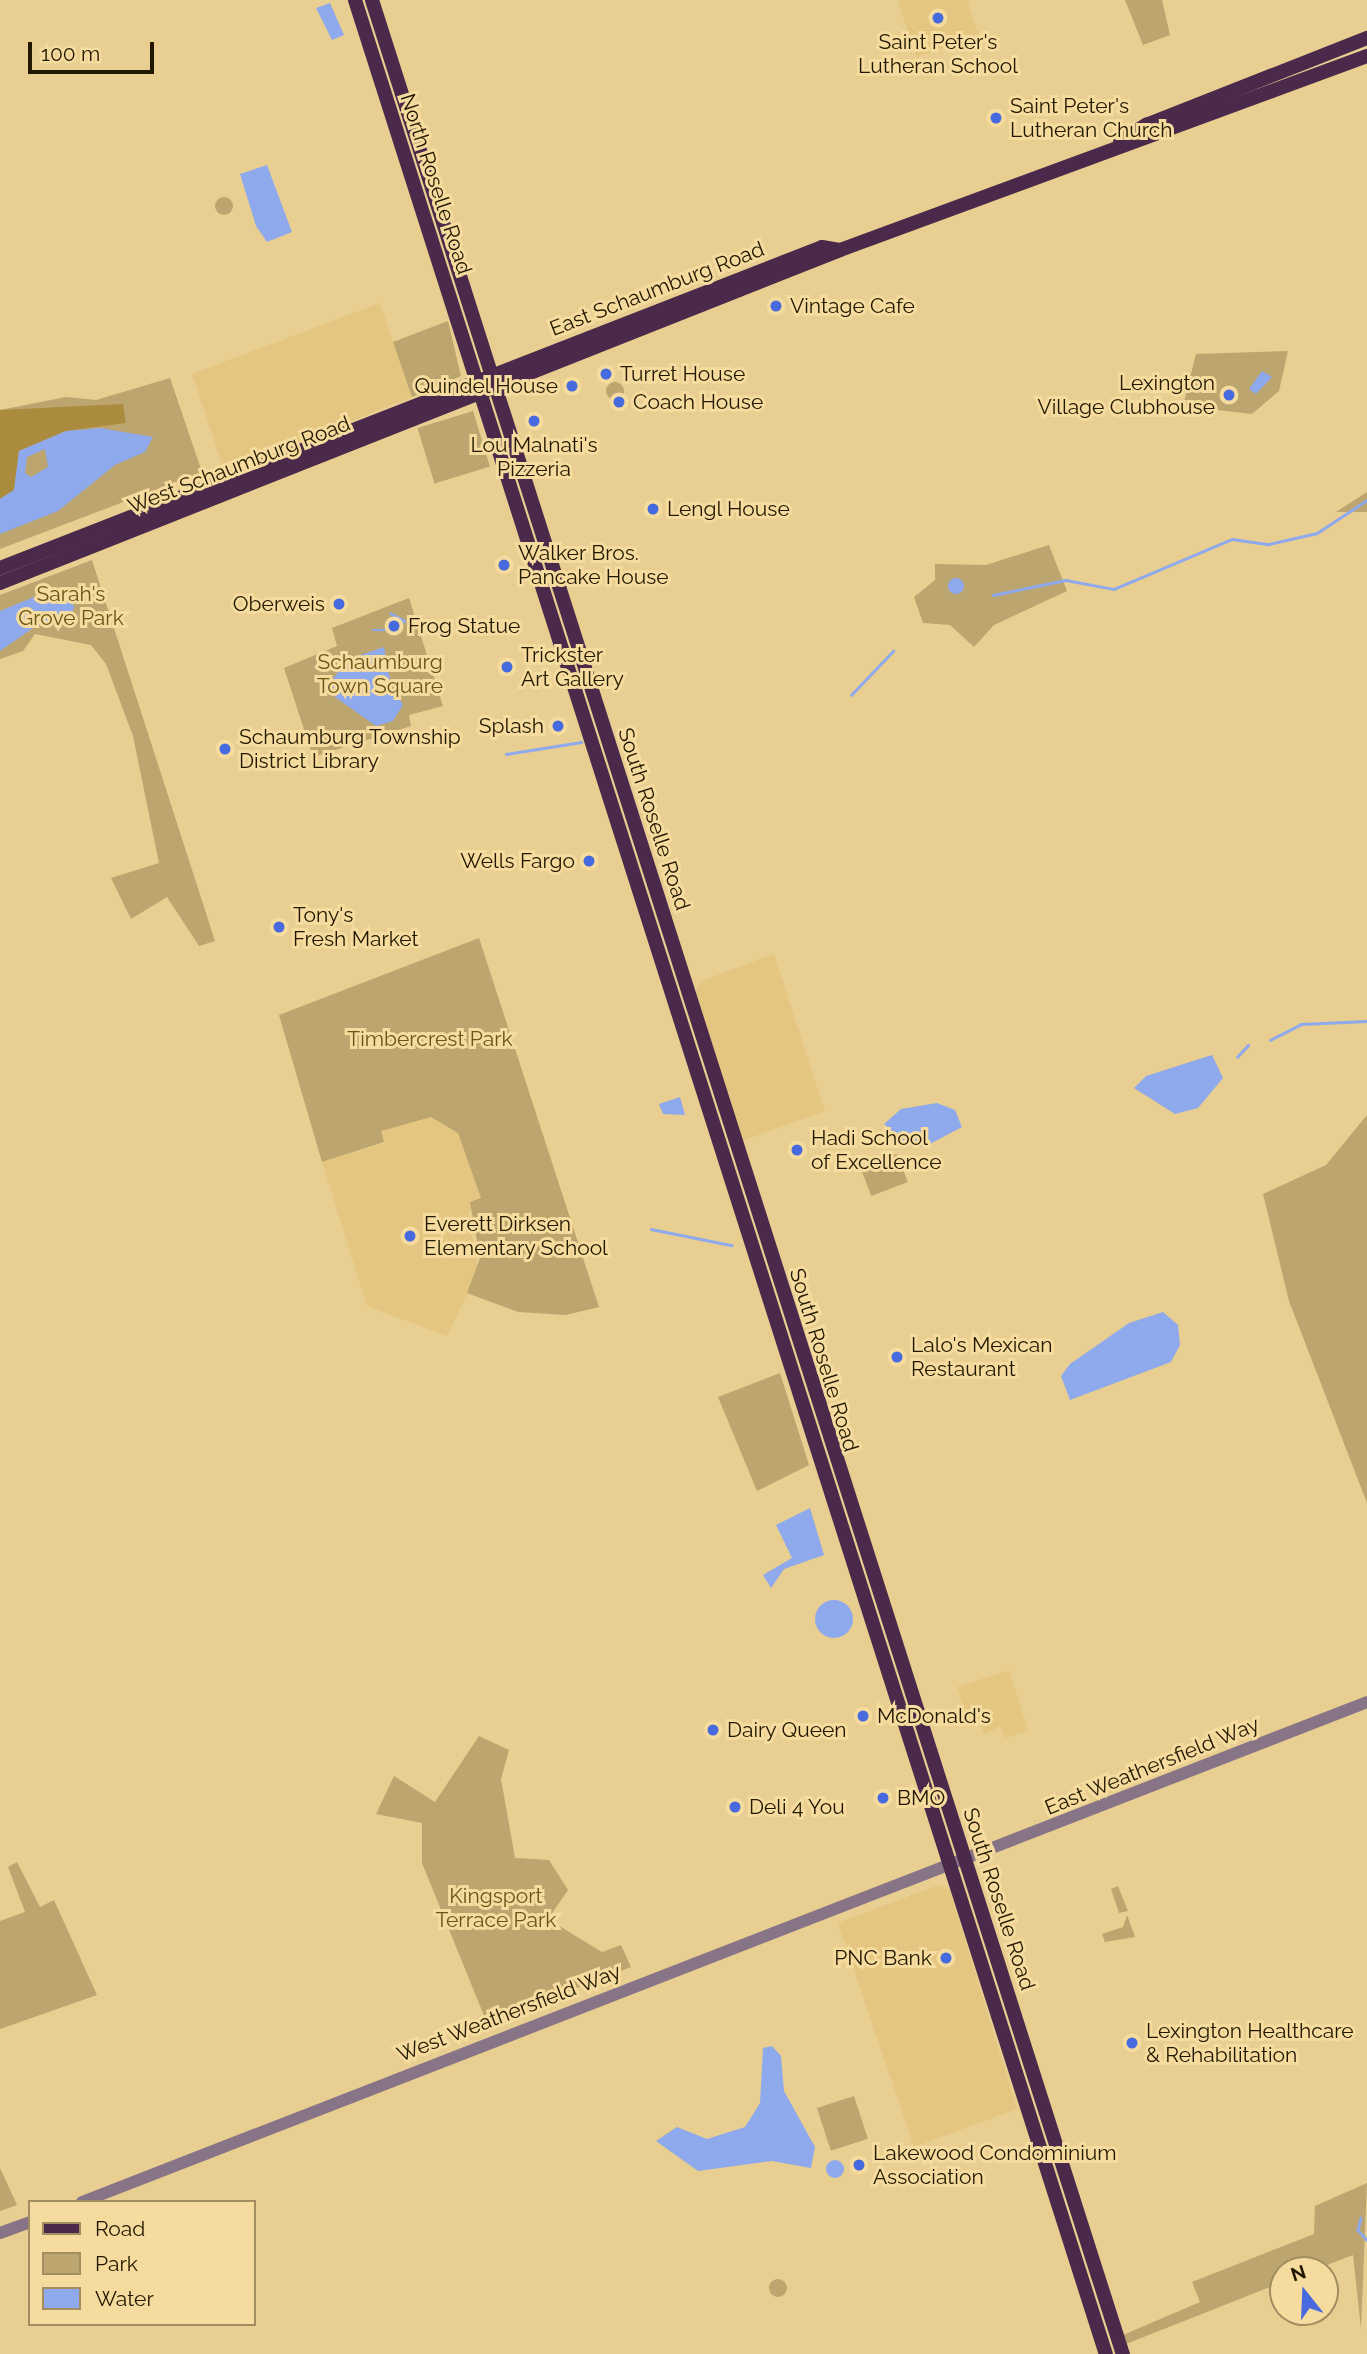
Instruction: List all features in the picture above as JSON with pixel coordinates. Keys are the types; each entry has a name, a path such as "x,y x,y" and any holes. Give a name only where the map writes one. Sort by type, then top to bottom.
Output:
{"main road":[{"name":"North Roselle Road","path":"355,0 478,388"},
{"name":"North Roselle Road","path":"372,0 493,382"},
{"name":"East Schaumburg Road","path":"1114,145 1146,125 1367,38"},
{"name":"East Schaumburg Road","path":"493,382 1114,145 1160,136 1367,56"},
{"name":"West Schaumburg Road","path":"0,583 493,382"},
{"name":"South Roselle Road","path":"493,382 958,1864 1106,2354"},
{"name":"West Schaumburg Road","path":"0,568 478,388"},
{"name":"South Roselle Road","path":"478,388 958,1864 1123,2354"}],"street":[{"name":"East Weathersfield Way","path":"958,1864 1367,1702"},
{"name":"West Weathersfield Way","path":"87,2200 958,1864"},
{"path":"0,2233 28,2223"}],"shaded area":[{"name":"Saint Peter's Lutheran School","path":"898,0 967,0 979,36 916,57"},
{"path":"380,303 412,397 231,469 222,464 192,374"},
{"path":"123,404 126,423 66,431 19,451 14,490 0,499 0,410"},
{"path":"774,954 825,1111 741,1141 695,994 701,981"},
{"name":"Everett Dirksen Elementary School","path":"430,1116 458,1133 481,1198 468,1213 478,1271 447,1336 367,1306 322,1162 384,1143 381,1131"},
{"path":"1009,1670 1028,1731 1004,1738 1000,1726 984,1735 980,1722 969,1726 957,1687"},
{"path":"939,1885 950,1891 1017,2109 914,2147 838,1923"}],"green space":[{"path":"1125,0 1162,0 1170,35 1143,45"},
{"path":"224,197 230,200 233,206 230,212 224,215 218,212 215,206 218,200"},
{"path":"448,321 461,376 412,397 393,342"},
{"path":"1288,351 1279,391 1252,414 1183,406 1196,354"},
{"path":"170,378 202,472 0,549 0,410 66,397 96,400"},
{"path":"615,382 621,385 624,391 621,397 615,400 609,397 606,391 609,385"},
{"path":"473,411 490,466 434,483 418,428"},
{"path":"1367,492 1367,512 1336,512"},
{"path":"1049,545 1067,591 994,625 974,647 950,625 923,623 914,597 935,580 935,564 986,565"},
{"name":"Sarah's Grove Park","path":"92,560 215,941 199,946 167,897 131,919 111,878 159,863 133,736 106,664 91,645 35,634 23,651 0,659 0,595"},
{"name":"Schaumburg Town Square","path":"409,598 443,706 409,715 411,726 313,757 284,668 337,646 332,628"},
{"name":"Timbercrest Park","path":"479,938 599,1307 566,1315 518,1312 467,1293 480,1258 470,1202 481,1198 458,1133 431,1117 381,1131 384,1142 322,1162 279,1015"},
{"path":"1367,1115 1367,1503 1289,1301 1263,1194 1326,1165"},
{"path":"897,1154 908,1182 871,1196 861,1168"},
{"path":"780,1373 809,1465 757,1491 718,1397"},
{"name":"Kingsport Terrace Park","path":"479,1736 509,1750 501,1779 515,1858 549,1860 568,1890 548,1919 602,1952 621,1945 631,1967 487,2023 422,1863 422,1823 376,1814 394,1776 435,1802"},
{"path":"17,1862 40,1907 54,1900 97,1995 0,2029 0,1921 25,1912 8,1867"},
{"path":"1118,1886 1128,1911 1119,1913 1111,1889"},
{"path":"1127,1915 1135,1937 1105,1942 1102,1934 1123,1927"},
{"path":"854,2096 868,2139 831,2151 817,2108"},
{"path":"0,2168 17,2205 0,2211"},
{"path":"1367,2183 1361,2329 1353,2255 1339,2260 1339,2256 1269,2256 1269,2288 1126,2344 1123,2335 1200,2302 1192,2282 1314,2234 1315,2206"},
{"path":"778,2279 784,2282 787,2288 784,2294 778,2297 772,2294 769,2288 772,2282"}],"water":[{"path":"330,3 344,35 332,40 316,8"},
{"path":"267,165 292,232 267,242 256,226 240,174"},
{"path":"1262,371 1272,377 1256,394 1249,389"},
{"path":"100,428 153,437 145,452 115,465 58,511 0,534 0,499 14,490 19,451 66,431","holes":["45,449 48,467 31,477 25,473 27,457"]},
{"path":"956,578 962,580 962,592 956,594 950,592 948,586 950,580"},
{"path":"56,588 67,591 74,607 69,623 36,626 0,651 0,611"},
{"path":"384,647 391,685 403,705 393,721 376,726 335,697 331,681 349,659"},
{"path":"1212,1055 1223,1078 1198,1108 1175,1114 1134,1088 1146,1076"},
{"path":"680,1097 685,1115 663,1114 659,1104"},
{"path":"937,1103 955,1110 962,1127 924,1147 911,1147 884,1124 901,1109"},
{"path":"1163,1312 1178,1325 1180,1345 1171,1362 1070,1400 1061,1376 1070,1364 1129,1323"},
{"path":"810,1508 824,1555 784,1569 771,1588 763,1575 792,1558 776,1525"},
{"path":"834,1600 848,1605 853,1619 848,1633 834,1638 820,1633 815,1619 820,1605"},
{"path":"772,2046 781,2056 784,2091 815,2147 811,2168 772,2161 698,2171 656,2141 677,2127 707,2139 745,2127 760,2103 763,2048"},
{"path":"831,2160 839,2160 844,2169 842,2176 831,2178 826,2173 826,2165"}],"waterway":[{"path":"993,595 1066,580 1114,589 1232,539 1269,544 1317,533 1367,500"},
{"path":"391,614 404,621 391,624"},
{"path":"373,630 387,630"},
{"path":"851,695 893,651"},
{"path":"506,754 581,742"},
{"path":"1270,1040 1301,1024 1367,1021"},
{"path":"1237,1057 1248,1045"},
{"path":"651,1229 731,1245"},
{"path":"1361,2218 1358,2230 1367,2240"}],"place":[{"name":"Saint Peter's Lutheran School","path":"938,18"},
{"name":"Saint Peter's Lutheran Church","path":"996,118"},
{"name":"Vintage Cafe","path":"776,306"},
{"name":"Turret House","path":"606,374"},
{"name":"Quindel House","path":"572,386"},
{"name":"Lexington Village Clubhouse","path":"1229,395"},
{"name":"Coach House","path":"619,402"},
{"name":"Lou Malnati's Pizzeria","path":"534,421"},
{"name":"Lengl House","path":"653,509"},
{"name":"Walker Bros. Pancake House","path":"504,565"},
{"name":"Oberweis","path":"339,604"},
{"name":"Frog Statue","path":"394,626"},
{"name":"Trickster Art Gallery","path":"507,667"},
{"name":"Splash","path":"558,726"},
{"name":"Schaumburg Township District Library","path":"225,749"},
{"name":"Wells Fargo","path":"589,861"},
{"name":"Tony's Fresh Market","path":"279,927"},
{"name":"Hadi School of Excellence","path":"797,1150"},
{"name":"Everett Dirksen Elementary School","path":"410,1236"},
{"name":"Lalo's Mexican Restaurant","path":"897,1357"},
{"name":"McDonald's","path":"863,1716"},
{"name":"Dairy Queen","path":"713,1730"},
{"name":"BMO","path":"883,1798"},
{"name":"Deli 4 You","path":"735,1807"},
{"name":"PNC Bank","path":"946,1958"},
{"name":"Lexington Healthcare & Rehabilitation","path":"1132,2043"},
{"name":"Lakewood Condominium Association","path":"859,2165"}]}
